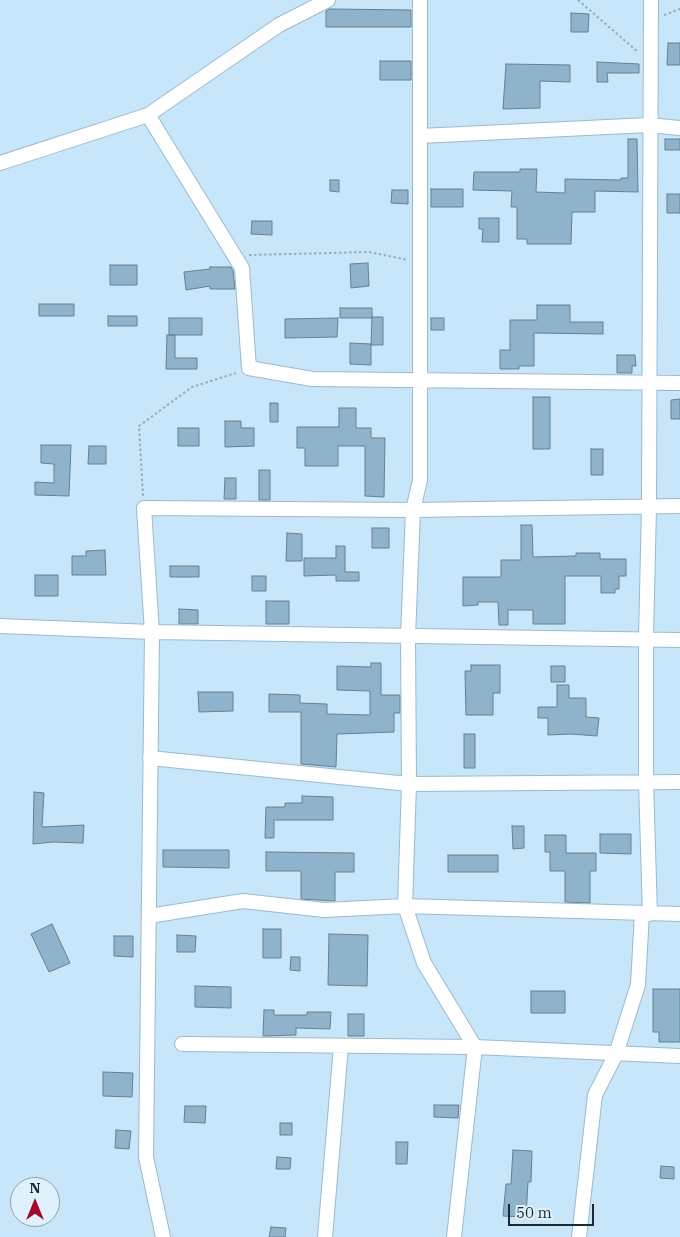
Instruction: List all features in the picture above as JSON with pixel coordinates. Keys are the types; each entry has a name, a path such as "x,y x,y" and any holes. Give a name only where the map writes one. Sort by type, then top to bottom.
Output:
{"street":[{"path":"0,163 148,114 279,25 328,0"},
{"path":"420,0 420,480 413,510 408,637 409,784 405,906 424,963 474,1047 454,1237"},
{"path":"579,1237 596,1095 616,1054 638,985 646,913 646,638 649,506 649,62 651,0"},
{"path":"148,114 242,268 249,368 312,379 680,383"},
{"path":"420,136 649,125 680,128"},
{"path":"163,1237 146,1157 152,632 144,508 413,510 680,506"},
{"path":"0,626 152,632 680,640"},
{"path":"150,758 409,784 680,782"},
{"path":"149,916 242,901 324,910 405,906 680,914"},
{"path":"182,1044 474,1047 680,1056"},
{"path":"325,1237 341,1046"}],"path":[{"path":"578,0 649,62"},
{"path":"650,21 680,9"},
{"path":"234,255 369,252 419,262"},
{"path":"144,508 139,426 192,387 249,368"}],"building":[{"path":"330,9 411,10 411,27 326,27 326,11"},
{"path":"571,13 589,14 588,32 571,32"},
{"path":"668,43 680,43 680,65 667,65"},
{"path":"380,61 411,61 411,80 380,80"},
{"path":"597,62 639,64 639,73 607,73 608,82 597,82"},
{"path":"506,64 570,65 570,82 540,81 540,108 503,109"},
{"path":"628,139 637,139 638,192 595,191 595,212 572,212 571,244 527,244 527,239 517,239 517,207 511,207 512,191 473,190 474,172 520,172 520,169 537,169 536,192 565,193 565,179 621,180 621,178 628,178"},
{"path":"665,139 680,139 680,150 665,150"},
{"path":"330,180 339,180 339,192 330,191"},
{"path":"431,189 463,189 463,207 431,207"},
{"path":"392,190 408,190 408,204 391,203"},
{"path":"667,194 680,194 680,213 667,213"},
{"path":"479,218 499,218 499,242 482,242 483,229 479,229"},
{"path":"252,221 272,221 272,235 251,234"},
{"path":"368,263 369,286 351,288 350,264"},
{"path":"110,265 137,265 137,285 110,285"},
{"path":"210,267 231,267 235,289 210,289 210,286 186,290 184,272 210,269"},
{"path":"39,304 74,304 74,316 39,316"},
{"path":"537,305 570,305 570,322 603,322 603,334 534,333 534,366 519,366 519,369 500,369 500,350 510,350 510,320 537,320"},
{"path":"340,308 372,308 372,318 340,318"},
{"path":"108,316 137,316 137,326 108,326"},
{"path":"372,317 383,317 383,345 371,345"},
{"path":"169,318 202,318 202,335 169,335"},
{"path":"338,318 337,337 285,338 285,319"},
{"path":"431,318 444,318 444,330 431,330"},
{"path":"167,335 175,335 175,358 197,358 197,369 166,369"},
{"path":"350,343 371,344 371,365 350,364"},
{"path":"617,355 635,355 636,366 632,366 632,373 617,373"},
{"path":"533,397 550,397 550,449 533,449"},
{"path":"680,399 680,419 671,419 671,400"},
{"path":"270,403 278,403 278,422 270,422"},
{"path":"339,408 356,408 356,428 371,428 371,438 385,438 384,497 365,496 365,446 338,446 338,466 305,466 305,448 297,448 297,427 339,427"},
{"path":"225,421 241,421 241,428 254,428 254,446 225,447"},
{"path":"178,428 199,428 199,446 178,446"},
{"path":"41,445 71,445 69,496 35,495 35,482 54,483 54,464 41,463"},
{"path":"89,446 106,446 106,464 88,464"},
{"path":"591,449 603,449 603,475 591,475"},
{"path":"259,470 270,470 270,500 259,500"},
{"path":"225,478 236,478 236,499 224,499"},
{"path":"521,525 532,525 533,557 576,556 576,553 600,553 600,559 626,559 626,576 619,576 619,589 615,589 615,593 601,593 601,576 565,576 565,624 533,624 533,610 508,610 508,625 499,625 498,602 478,602 478,605 463,606 463,577 501,577 501,560 521,560"},
{"path":"372,528 389,528 389,548 372,548"},
{"path":"287,533 302,534 302,561 286,561"},
{"path":"336,546 345,546 345,572 359,572 359,581 336,581 336,575 304,576 304,558 336,558"},
{"path":"105,550 106,575 72,575 72,556 86,556 86,551"},
{"path":"170,566 199,566 199,577 170,577"},
{"path":"35,575 58,575 58,596 35,596"},
{"path":"252,576 266,576 266,591 252,591"},
{"path":"266,601 289,601 289,624 266,624"},
{"path":"179,609 198,610 198,624 179,624"},
{"path":"371,663 381,663 381,695 400,695 400,713 394,713 394,732 337,734 336,767 301,764 301,712 269,712 269,694 300,695 300,703 327,704 327,714 370,715 370,691 337,690 337,666 371,667"},
{"path":"471,665 500,665 500,693 493,693 493,715 466,715 465,671 471,671"},
{"path":"551,666 565,666 565,682 551,682"},
{"path":"557,685 569,685 569,698 586,698 586,717 599,718 597,736 548,735 548,718 538,718 538,707 557,707"},
{"path":"198,692 233,692 233,711 199,712"},
{"path":"464,734 475,734 475,768 464,768"},
{"path":"34,792 44,793 42,827 84,825 83,843 53,842 33,844"},
{"path":"302,796 333,797 333,820 274,820 274,838 265,838 266,807 285,807 285,803 302,803"},
{"path":"512,826 524,826 524,848 513,849"},
{"path":"600,834 631,834 631,854 600,853"},
{"path":"545,835 566,835 566,853 596,853 596,871 590,871 590,903 565,902 565,871 550,871 550,852 545,852"},
{"path":"163,850 229,850 229,868 163,867"},
{"path":"266,852 354,853 354,872 335,872 335,901 301,899 301,871 266,871"},
{"path":"448,855 498,855 498,872 448,872"},
{"path":"52,924 70,963 49,972 31,934"},
{"path":"263,929 281,929 281,958 263,958"},
{"path":"329,934 368,935 367,986 328,985"},
{"path":"177,935 196,936 195,952 177,952"},
{"path":"114,936 133,936 133,957 114,956"},
{"path":"291,957 300,957 300,971 290,970"},
{"path":"195,986 231,987 231,1008 195,1007"},
{"path":"653,989 680,989 680,1042 659,1042 659,1032 653,1032"},
{"path":"531,991 565,991 565,1013 531,1013"},
{"path":"264,1010 274,1010 274,1015 307,1015 307,1012 331,1012 330,1029 296,1028 296,1035 263,1036"},
{"path":"348,1014 364,1014 364,1036 348,1036"},
{"path":"103,1072 133,1073 132,1097 103,1096"},
{"path":"434,1105 459,1105 458,1118 434,1117"},
{"path":"185,1106 206,1106 205,1123 184,1122"},
{"path":"280,1123 292,1123 292,1135 280,1135"},
{"path":"116,1130 131,1131 129,1149 115,1148"},
{"path":"396,1142 408,1142 407,1164 396,1164"},
{"path":"513,1150 532,1151 531,1182 528,1182 526,1217 503,1216 506,1184 511,1184"},
{"path":"277,1157 291,1158 290,1169 276,1169"},
{"path":"661,1166 674,1167 674,1179 660,1178"},
{"path":"271,1227 286,1228 285,1237 269,1237"}]}
